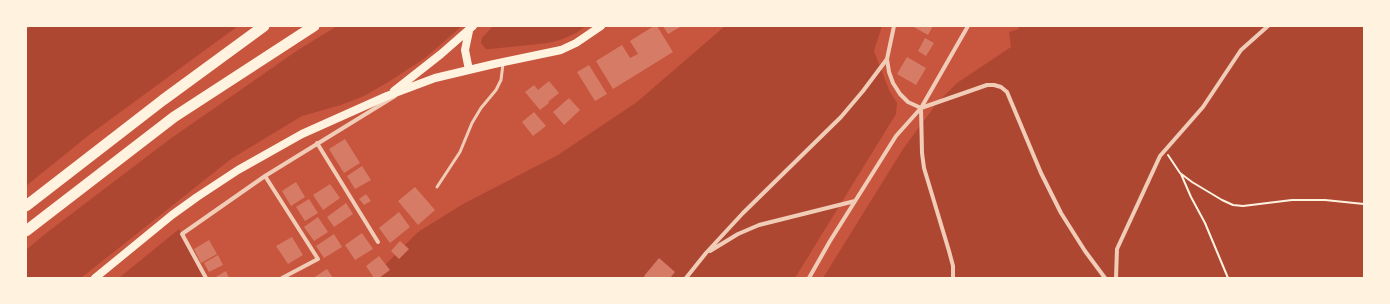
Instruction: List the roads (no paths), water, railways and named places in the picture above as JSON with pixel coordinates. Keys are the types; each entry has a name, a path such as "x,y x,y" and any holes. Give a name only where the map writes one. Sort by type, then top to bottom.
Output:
{"highway":[{"path":"26,206 163,100 264,26"},
{"path":"26,231 174,117 314,26"}],"main road":[{"path":"95,278 172,215 216,184 271,150 332,119 435,78 561,50 581,40 601,26"},
{"path":"469,70 465,50 471,28"},
{"path":"387,96 471,28"}],"street":[{"path":"894,26 887,59 889,72 892,83 908,102 921,108 978,87 994,85 1001,87 1007,92 1041,173 1061,213 1085,251 1105,278"},
{"path":"809,278 896,136 921,108 968,26"},
{"path":"1116,278 1116,260 1119,244 1139,203 1153,169 1164,150 1194,118 1241,50 1268,26"},
{"path":"686,278 706,253 743,213 842,117 887,59"},
{"path":"206,278 182,234 265,176 412,86"},
{"path":"921,108 922,153 924,168 953,266 953,278"},
{"path":"317,143 378,242"},
{"path":"265,176 318,259 282,278"},
{"path":"706,253 738,234 759,225 856,201"}],"lane":[{"path":"437,187 460,152 472,123 481,108 496,90 501,80 503,62"}]}
